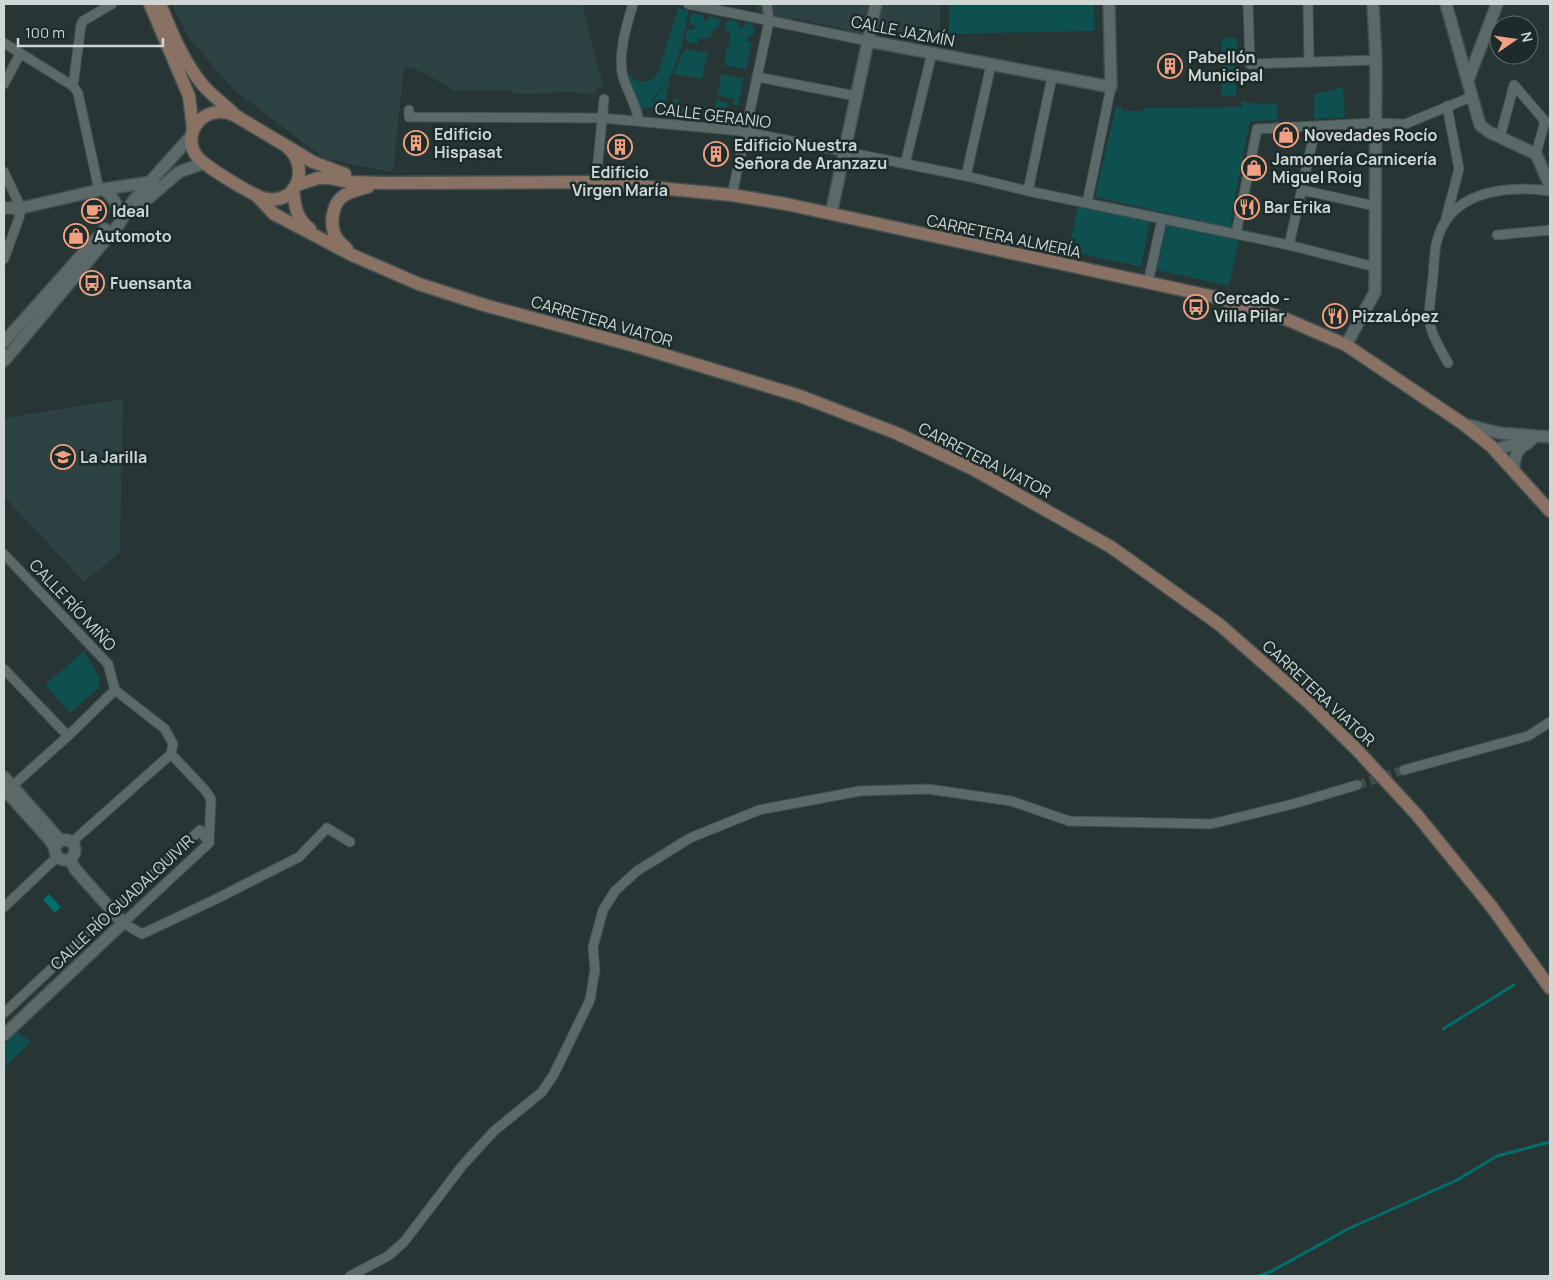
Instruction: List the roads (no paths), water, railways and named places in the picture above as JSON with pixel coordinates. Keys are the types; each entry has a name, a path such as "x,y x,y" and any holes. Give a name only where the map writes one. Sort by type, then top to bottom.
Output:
{"main road":[{"path":"150,4 189,96 193,148 204,163 256,195 274,199 286,196 295,187 300,175 299,162 287,147"},
{"path":"160,4 196,76 236,116"},
{"path":"193,132 200,119 211,112 224,111 236,116 313,162 336,172 384,183"},
{"path":"295,187 324,178 350,182 384,183"},
{"name":"CARRETERA ALMERÍA","path":"384,183 596,182 732,195 831,214 1215,297 1286,319 1346,345 1462,423 1492,448 1550,511"},
{"path":"352,255 336,237 332,224 333,213 337,203 343,196 352,191 384,183"},
{"path":"295,187 296,211 301,222 326,242"},
{"name":"CARRETERA VIATOR","path":"256,195 274,214 352,255 419,284 800,396 896,433 973,470 1111,547 1220,625 1308,702 1358,751 1416,815 1491,906 1550,988"}],"street":[{"path":"73,86 81,25 83,21 112,4"},
{"path":"633,4 625,28 622,75 638,112 639,121"},
{"name":"CALLE JAZMÍN","path":"688,4 868,41 1111,87"},
{"path":"732,195 769,21 767,4"},
{"path":"831,214 876,4"},
{"path":"1087,203 1111,87 1110,4"},
{"path":"1248,4 1250,64 1376,60"},
{"path":"1308,4 1309,62"},
{"path":"1346,345 1375,292 1376,60 1373,4"},
{"path":"1446,4 1480,125 1536,154"},
{"path":"1468,80 1497,4"},
{"path":"4,42 20,54 73,86 78,93 101,190 113,198 122,214"},
{"path":"905,164 932,53"},
{"path":"4,84 20,54"},
{"path":"966,176 991,64"},
{"path":"757,76 856,96"},
{"path":"1028,191 1052,77"},
{"path":"1500,137 1514,85 1545,121 1536,154 1550,186"},
{"path":"1236,234 1257,129 1405,124 1471,97"},
{"path":"596,182 604,99"},
{"path":"1447,106 1459,169 1446,219 1436,244 1429,319 1433,334 1448,363"},
{"name":"CALLE GERANIO","path":"409,110 409,118 602,118 746,132 966,176 1028,191 1289,245 1375,267"},
{"path":"1289,245 1316,126"},
{"path":"4,361 22,331 118,224 122,214 152,182 193,132"},
{"path":"122,214 137,208 179,172 204,163"},
{"path":"4,172 21,208 20,218 4,259"},
{"path":"4,208 21,208 101,190 152,182"},
{"path":"1446,219 1466,202 1486,193 1527,188 1550,191"},
{"path":"1302,190 1376,206"},
{"path":"1148,283 1162,219"},
{"path":"1497,235 1550,230"},
{"path":"4,342 22,331"},
{"path":"1462,423 1499,433 1547,437"},
{"path":"1492,448 1498,439 1514,435"},
{"path":"1492,448 1547,437"},
{"path":"1514,470 1516,451 1525,444 1547,437"},
{"name":"CALLE RÍO MIÑO","path":"4,554 108,664 114,690"},
{"path":"4,669 68,736"},
{"path":"7,791 68,736 114,690 165,729 173,744 171,754 72,842"},
{"path":"1404,770 1528,736 1550,722"},
{"path":"171,754 211,799 209,843"},
{"path":"4,777 7,791 57,848 63,860 70,859 75,851 72,842 67,839 57,848 4,907"},
{"path":"350,1276 388,1256 404,1242 462,1166 494,1131 542,1092 554,1074 590,1000 595,970 593,947 603,910 615,890 637,871 690,838 759,810 860,791 928,789 1011,802 1069,821 1210,824 1293,804 1357,785"},
{"path":"70,859 75,869 114,911 123,924 142,934 299,857 327,828 350,842"},
{"name":"CALLE RÍO GUADALQUIVIR","path":"4,1013 200,830 209,843 4,1035"}],"waterway":[{"path":"1443,1029 1514,985"},
{"path":"1258,1276 1270,1272 1348,1229 1457,1180 1497,1156 1550,1142"}],"tunnel":[{"path":"1357,785 1404,770"}],"place":[{"name":"Pabellón Municipal","path":"1170,66"},
{"name":"Novedades Rocío","path":"1286,135"},
{"name":"Edificio Hispasat","path":"416,143"},
{"name":"Edificio Virgen María","path":"620,147"},
{"name":"Edificio Nuestra Señora de Aranzazu","path":"716,154"},
{"name":"Jamonería Carnicería Miguel Roig","path":"1254,168"},
{"name":"Bar Erika","path":"1247,207"},
{"name":"Ideal","path":"94,211"},
{"name":"Automoto","path":"76,236"},
{"name":"Fuensanta","path":"92,283"},
{"name":"Cercado - Villa Pilar","path":"1196,307"},
{"name":"PizzaLópez","path":"1335,316"},
{"name":"La Jarilla","path":"63,457"}]}
